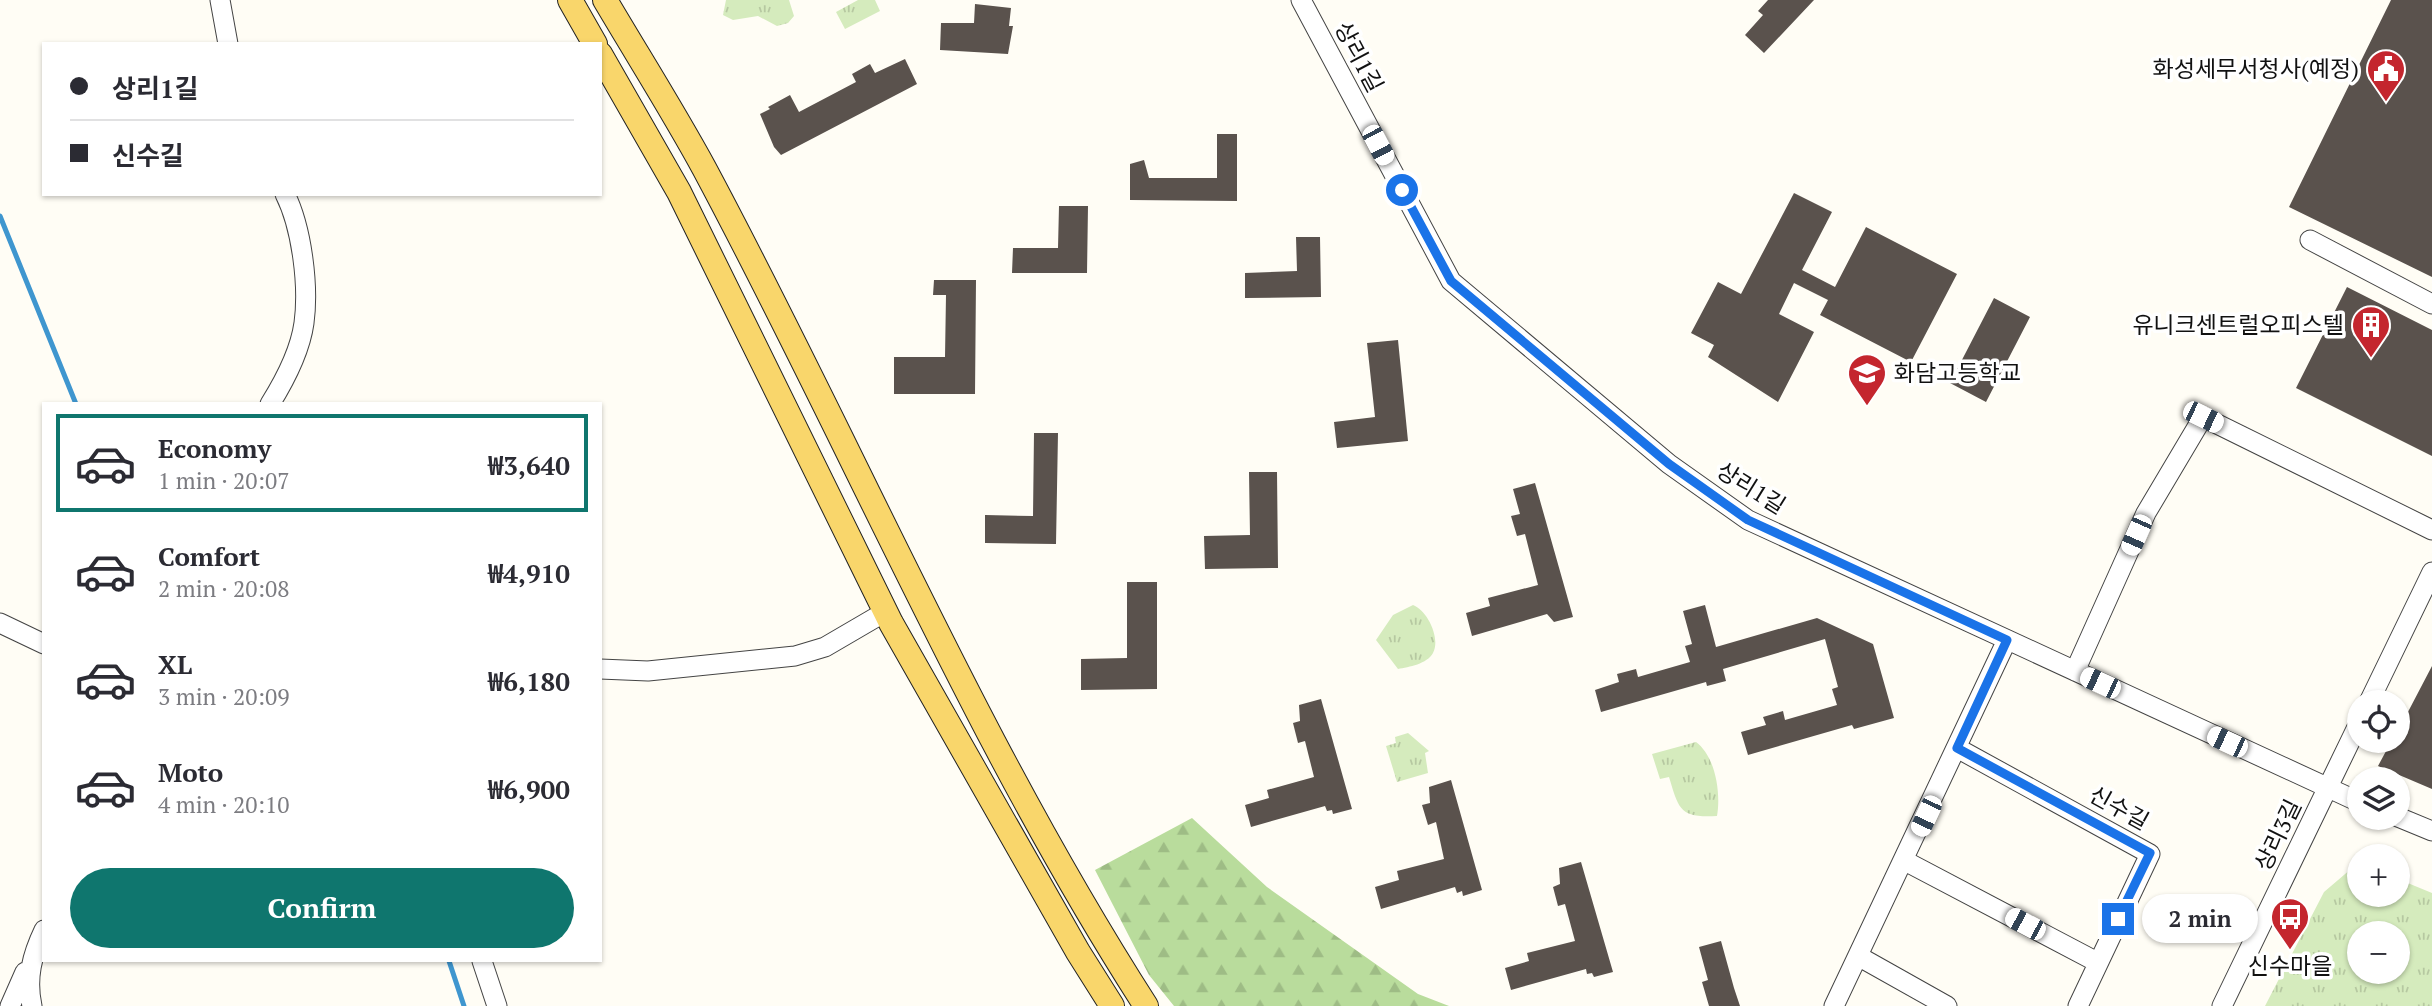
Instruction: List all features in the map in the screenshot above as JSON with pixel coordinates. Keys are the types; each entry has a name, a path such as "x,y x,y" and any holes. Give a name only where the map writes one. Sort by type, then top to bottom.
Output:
{"main road":[{"path":"569,0 593,42"},
{"path":"605,0 703,167 926,612 1103,939 1146,1006"},
{"path":"602,57 679,192 885,612 1078,952 1112,1006"}],"street":[{"path":"220,0 228,42"},
{"name":"상리1길","path":"1301,0 1451,281 1669,464 1748,520 2347,797"},
{"path":"271,402 287,377 304,324 304,261 292,208 286,196"},
{"path":"2310,240 2432,304"},
{"path":"2074,671 2146,513 2203,417 2432,530"},
{"path":"2375,690 2432,572"},
{"path":"602,669 648,671 795,656 825,647 885,612"},
{"path":"0,623 42,643"},
{"path":"1834,1006 1905,861 2007,640"},
{"name":"신수길","path":"1957,748 2150,853 2078,1006"},
{"name":"상리3길","path":"2222,1006 2347,749"},
{"path":"2410,822 2432,831"},
{"path":"1905,861 2097,962"},
{"path":"10,1006 42,934"},
{"path":"32,956 28,989 32,1006"},
{"path":"1858,956 1947,1006"},
{"path":"482,962 497,1006"}],"green space":[{"path":"726,0 789,0 794,16 788,23 777,26 758,16 733,20 723,15"},
{"path":"858,0 875,0 880,11 845,29 836,12"},
{"path":"1413,605 1428,618 1434,633 1435,647 1427,660 1398,669 1376,640 1393,615"},
{"path":"1408,733 1429,751 1425,753 1428,773 1397,782 1386,746 1396,743 1395,737"},
{"path":"1696,742 1708,757 1716,776 1717,816 1695,815 1683,810 1669,777 1660,779 1652,754"},
{"path":"1192,818 1267,887 1418,994 1449,1006 1174,1006 1149,975 1095,870"},
{"path":"2347,872 2347,907 2410,907 2410,884 2432,893 2432,1006 2265,1006 2324,892"}],"building":[{"path":"1768,0 1814,0 1764,53 1745,35 1763,15 1758,11"},
{"name":"화성세무서청사(예정)","path":"2391,0 2432,0 2432,277 2289,207"},
{"path":"975,4 1011,8 1009,26 1013,26 1008,54 940,50 941,23 974,23"},
{"path":"905,59 917,84 781,155 774,147 760,114 770,109 768,107 790,95 799,112 856,82 852,74 870,64 875,73"},
{"path":"1217,134 1237,134 1237,201 1130,200 1130,164 1144,160 1149,178 1217,178"},
{"path":"1794,193 1832,212 1802,270 1835,287 1866,227 1957,274 1911,362 1820,315 1828,300 1794,283 1779,314 1814,332 1778,402 1708,357 1714,345 1691,333 1718,282 1741,294"},
{"path":"1059,206 1088,206 1087,273 1012,273 1013,248 1058,248"},
{"path":"1296,237 1320,237 1321,297 1245,298 1245,273 1297,271"},
{"path":"934,280 976,280 975,394 894,394 894,357 945,357 946,295 933,295"},
{"name":"유니크센트럴오피스텔","path":"2347,287 2432,330 2432,456 2296,388"},
{"path":"1994,298 2030,317 1986,402 1950,383"},
{"path":"1398,340 1408,441 1337,448 1334,422 1375,417 1367,343"},
{"path":"1034,433 1058,433 1056,544 985,543 985,515 1033,516"},
{"path":"1249,472 1277,472 1278,568 1205,569 1204,536 1250,535"},
{"path":"1535,483 1573,617 1554,622 1547,614 1472,636 1466,613 1490,606 1488,598 1538,585 1525,534 1517,536 1511,516 1520,514 1513,489"},
{"path":"1127,582 1157,582 1157,689 1081,690 1081,659 1127,658"},
{"path":"1705,605 1716,647 1817,618 1873,644 1894,718 1854,729 1852,725 1748,755 1741,732 1766,725 1763,717 1783,711 1785,720 1837,705 1832,689 1838,687 1825,639 1723,669 1726,681 1707,686 1706,682 1601,712 1595,690 1619,682 1617,674 1636,669 1638,677 1690,662 1685,646 1692,644 1683,611"},
{"path":"2432,666 2432,789 2410,780 2410,767 2378,766 2385,753 2410,753 2410,708"},
{"path":"1321,699 1352,809 1333,814 1332,810 1327,811 1325,806 1251,827 1245,805 1269,798 1267,790 1314,777 1305,741 1298,743 1293,723 1300,721 1299,705"},
{"path":"1451,780 1482,890 1463,896 1462,891 1457,893 1455,887 1381,909 1375,887 1399,880 1397,871 1444,859 1436,822 1428,825 1422,805 1430,803 1429,787"},
{"path":"1581,862 1613,972 1594,977 1592,973 1587,974 1586,969 1511,990 1505,968 1529,961 1527,953 1575,941 1565,904 1558,906 1553,887 1560,884 1559,868"},
{"path":"1721,941 1740,1006 1709,1006 1702,982 1708,980 1699,947"}],"waterway":[{"path":"0,216 75,402"},
{"path":"449,962 464,1006"}],"place":[{"name":"화성세무서청사(예정)","path":"2386,103"},
{"name":"유니크센트럴오피스텔","path":"2371,359"},
{"name":"화담고등학교","path":"1867,407"},
{"name":"신수마을","path":"2290,951"}],"route":[{"path":"1402,190 1451,281 1669,464 1748,520 2007,640 1957,748 2150,853 2118,919"}]}
